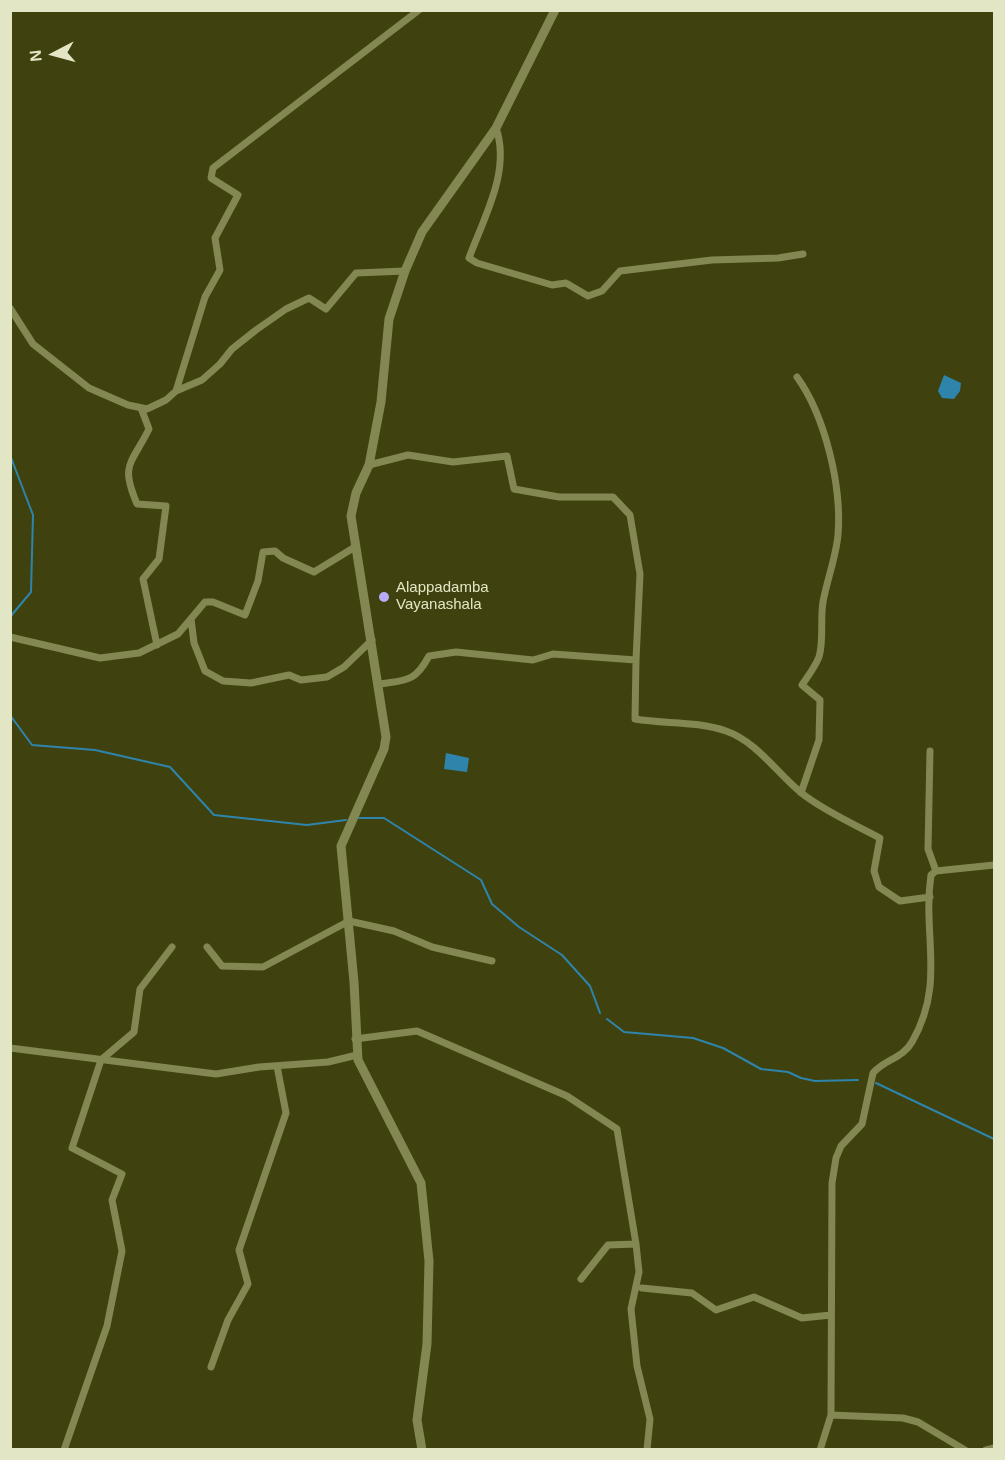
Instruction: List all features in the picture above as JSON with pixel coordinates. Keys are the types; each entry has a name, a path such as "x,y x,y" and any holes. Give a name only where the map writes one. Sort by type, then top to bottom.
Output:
{"street":[{"path":"176,391 205,297 220,270 215,238 238,195 211,178 213,168 419,10"},
{"path":"422,1449 417,1420 427,1344 429,1261 421,1183 357,1055 349,921 340,846 384,749 386,737 380,684 351,516 356,493 369,465 381,402 389,319 405,271 422,232 496,128 555,10"},
{"path":"496,128 502,144 501,168 469,258 477,263 552,285 566,284 588,296 602,291 620,271 803,254"},
{"path":"10,308 33,344 89,388 147,409 166,400 176,391 202,380 220,364 232,349 286,309 309,298 326,309 356,273 405,271"},
{"path":"797,377 810,396 821,420 832,463 838,511 838,536 823,603 819,657 802,685 820,700 819,740 801,793"},
{"path":"141,408 149,429 127,468 129,487 137,504 166,506 159,559 143,579 157,645"},
{"path":"369,465 408,455 453,462 507,456 514,489 559,497 613,497 630,515 640,574 635,719 708,726 729,732 755,749 801,793 827,812 880,838 874,871 879,887 887,894 900,901 930,897"},
{"path":"10,637 100,658 139,653 178,634 205,602 213,602 245,615 258,580 263,552 275,551 283,558 314,572 355,547"},
{"path":"191,619 194,643 205,671 223,681 251,683 289,675 301,680 327,677 344,667 372,640"},
{"path":"380,684 412,679 421,671 429,656 456,652 533,660 553,654 636,660"},
{"path":"930,752 928,849 936,871"},
{"path":"820,1449 831,1415 832,1183 836,1158 841,1146 862,1124 875,1070 899,1056 912,1043 930,997 933,954 931,875 936,871 994,865"},
{"path":"207,947 222,966 263,967 349,921 394,931 432,947 492,961"},
{"path":"64,1449 107,1326 122,1251 112,1200 122,1174 72,1148 101,1060 134,1032 140,989 172,947"},
{"path":"355,1039 417,1031 567,1096 617,1129 639,1272 631,1308 637,1366 650,1419 647,1449"},
{"path":"10,1048 216,1074 328,1062 357,1055"},
{"path":"211,1367 228,1320 248,1284 238,1250 286,1113 277,1066"},
{"path":"581,1279 608,1245 636,1244"},
{"path":"642,1288 692,1293 716,1310 754,1297 802,1318 831,1315"},
{"path":"831,1415 903,1418 918,1422 965,1449"},
{"path":"986,1449 994,1448"}],"water":[{"path":"944,375 961,383 960,391 954,399 942,398 938,391"},
{"path":"446,753 469,758 467,772 444,769"}],"waterway":[{"path":"10,455 33,515 31,592 10,617"},
{"path":"10,715 32,745 95,750 170,767 214,815 307,825 346,820"},
{"path":"359,818 384,818 481,880 492,904 519,927 562,955 590,986 600,1013"},
{"path":"607,1019 624,1032 693,1038 723,1048 761,1069 788,1072 815,1081 858,1080"},
{"path":"876,1083 994,1139"}],"place":[{"name":"Alappadamba Vayanashala","path":"384,597"}]}
